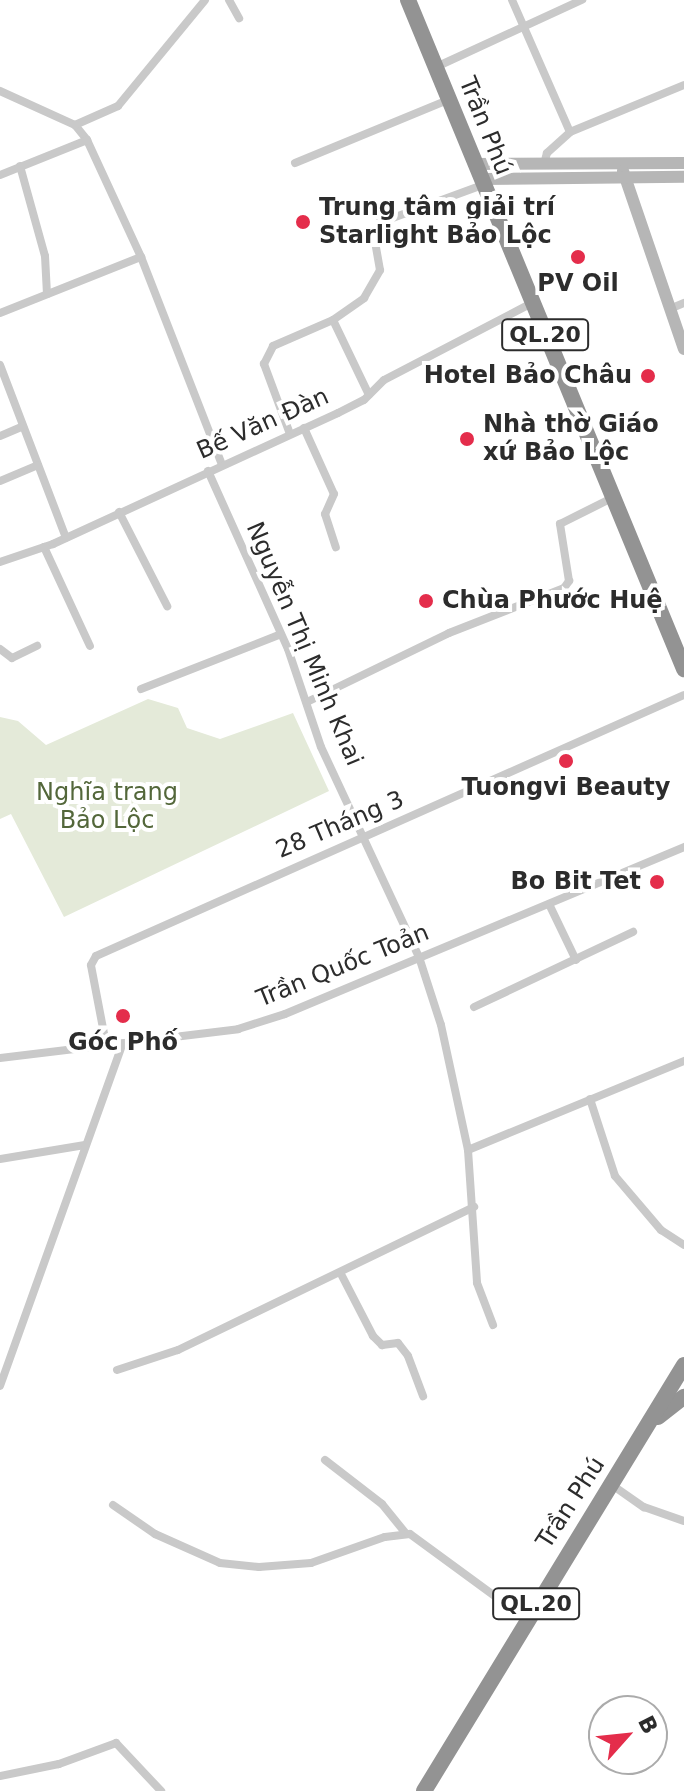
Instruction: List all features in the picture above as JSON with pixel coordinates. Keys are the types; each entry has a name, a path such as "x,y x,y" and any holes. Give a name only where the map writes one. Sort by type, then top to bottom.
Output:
{"highway":[{"name":"Trần Phú","path":"408,0 684,669"},
{"name":"Trần Phú","path":"424,1791 526,1619 653,1420 684,1365"},
{"name":"QL.20","path":"653,1420 684,1397"}],"street":[{"path":"75,125 118,106 205,0"},
{"path":"229,0 239,18"},
{"path":"512,0 570,132"},
{"path":"435,67 582,0"},
{"path":"544,164 547,153 570,132 684,85"},
{"path":"0,91 75,125 87,140 141,257 222,465"},
{"path":"295,163 448,100"},
{"path":"0,175 87,140"},
{"path":"479,176 623,170 684,163"},
{"path":"290,434 264,360 278,341 333,320 375,285 380,270 374,236 379,223 479,176 544,164 684,177"},
{"path":"20,166 42,244 47,294"},
{"path":"623,170 678,306 684,349"},
{"path":"0,313 141,257"},
{"name":"Bế Văn Đàn","path":"0,562 66,538 304,428 369,395 384,380 532,303"},
{"path":"333,320 369,395"},
{"path":"0,365 66,538"},
{"path":"0,436 23,426"},
{"path":"304,428 334,494 325,514 336,547"},
{"path":"0,481 38,465"},
{"name":"Nguyễn Thị Minh Khai","path":"208,471 281,634 321,747 366,836 419,957 441,1025 468,1150 477,1283 493,1325"},
{"path":"307,702 449,633 564,588 569,581 560,524 612,498"},
{"path":"119,512 167,606"},
{"path":"44,547 90,646"},
{"path":"141,689 281,634"},
{"path":"0,649 12,658 37,646"},
{"name":"28 Tháng 3","path":"106,1044 91,965 96,956 684,695"},
{"name":"Trần Quốc Toản","path":"0,1058 238,1029 325,999 684,847"},
{"path":"549,904 576,960"},
{"path":"474,1007 633,932"},
{"path":"0,1386 2,1372 123,1043"},
{"path":"468,1150 684,1061"},
{"path":"590,1099 615,1176 661,1230 684,1245"},
{"path":"0,1159 85,1145"},
{"path":"117,1370 178,1350 341,1274 474,1207"},
{"path":"341,1274 373,1336 382,1345 398,1343 408,1356 423,1396"},
{"path":"325,1460 397,1517 406,1534 448,1558 526,1619"},
{"path":"612,1485 644,1507 684,1521"},
{"path":"113,1505 155,1534 220,1563 259,1567 311,1563 406,1534"},
{"path":"0,1776 59,1764 116,1743 161,1791"}],"green space":[{"name":"Nghĩa trang Bảo Lộc","path":"148,699 178,708 187,728 220,739 293,713 329,791 64,917 11,814 0,819 0,717 18,721 46,745"}],"place":[{"name":"Trung tâm giải trí Starlight Bảo Lộc","path":"303,222"},
{"name":"PV Oil","path":"578,257"},
{"name":"Hotel Bảo Châu","path":"648,376"},
{"name":"Nhà thờ Giáo xứ Bảo Lộc","path":"467,439"},
{"name":"Chùa Phước Huệ","path":"426,601"},
{"name":"Tuongvi Beauty","path":"566,761"},
{"name":"Bo Bit Tet","path":"657,882"},
{"name":"Góc Phố","path":"123,1016"}]}
